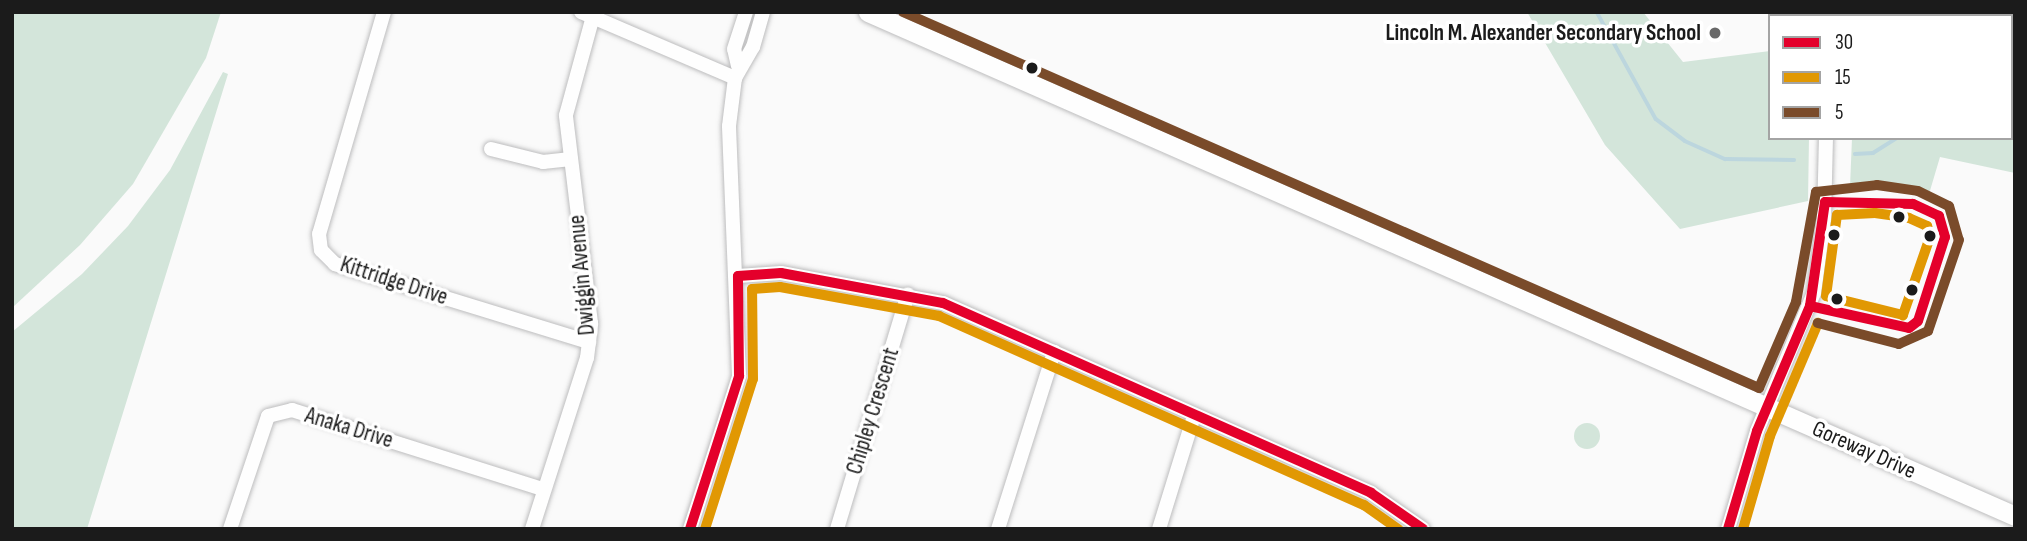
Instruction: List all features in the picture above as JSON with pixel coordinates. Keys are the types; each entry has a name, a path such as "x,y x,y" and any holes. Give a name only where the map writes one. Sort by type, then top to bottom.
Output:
{"main road":[{"name":"Goreway Drive","path":"868,12 2015,516"}],"street":[{"name":"Kittridge Drive","path":"384,12 318,234 321,250 335,264 589,342"},
{"path":"690,529 739,376 738,276 729,143 736,72 734,49 746,12"},
{"path":"736,72 753,47 763,12"},
{"name":"Dwiggin Avenue","path":"532,529 589,342 571,159 569,96 587,14"},
{"path":"587,14 736,72"},
{"path":"1728,529 1766,406 1814,293 1824,219 1826,140"},
{"path":"491,149 543,162 571,159"},
{"path":"738,276 781,273 858,291 908,294 943,303 1371,493 1423,529"},
{"name":"Chipley Crescent","path":"837,529 908,294"},
{"path":"998,529 1054,352"},
{"name":"Anaka Drive","path":"230,529 268,416 292,410 543,489"},
{"path":"1159,529 1194,416"}],"green space":[{"path":"12,12 221,12 206,58 133,184 80,245 12,308"},
{"path":"1527,12 1643,12 1683,62 1768,51 1768,140 1809,140 1808,201 1680,229 1605,145"},
{"path":"2015,12 2015,173 1940,157 1929,194 1889,182 1850,187 1852,140 2013,140 2013,14 1940,14"},
{"path":"223,72 228,74 87,529 12,529 12,332 82,274 128,226 170,170"},
{"path":"1587,423 1596,427 1600,436 1596,445 1587,449 1578,445 1574,436 1578,427"}],"waterway":[{"path":"1597,12 1656,119 1685,141 1725,159 1794,160"},
{"path":"1855,154 1873,153 1894,140"}],"transit line":[{"name":"5","path":"903,12 1759,388 1796,302 1816,192 1877,185 1918,191 1949,206 1959,240 1928,331 1899,344 1818,323"},
{"name":"30","path":"1810,306 1909,328 1918,321 1945,237 1939,216 1913,204 1825,202"},
{"name":"30","path":"1728,529 1757,431 1810,306 1825,202"},
{"name":"15","path":"1875,213 1909,218 1927,226 1930,237 1903,315 1826,296 1837,215 1875,213"},
{"name":"30","path":"690,529 739,376 738,276 781,273 943,303 1371,493 1423,529"},
{"name":"15","path":"705,529 753,379 752,289 780,287 939,316 1364,505 1398,529"},
{"name":"15","path":"1743,529 1770,436 1818,323"}],"place":[{"name":"Lincoln M. Alexander Secondary School","path":"1715,33"}]}
